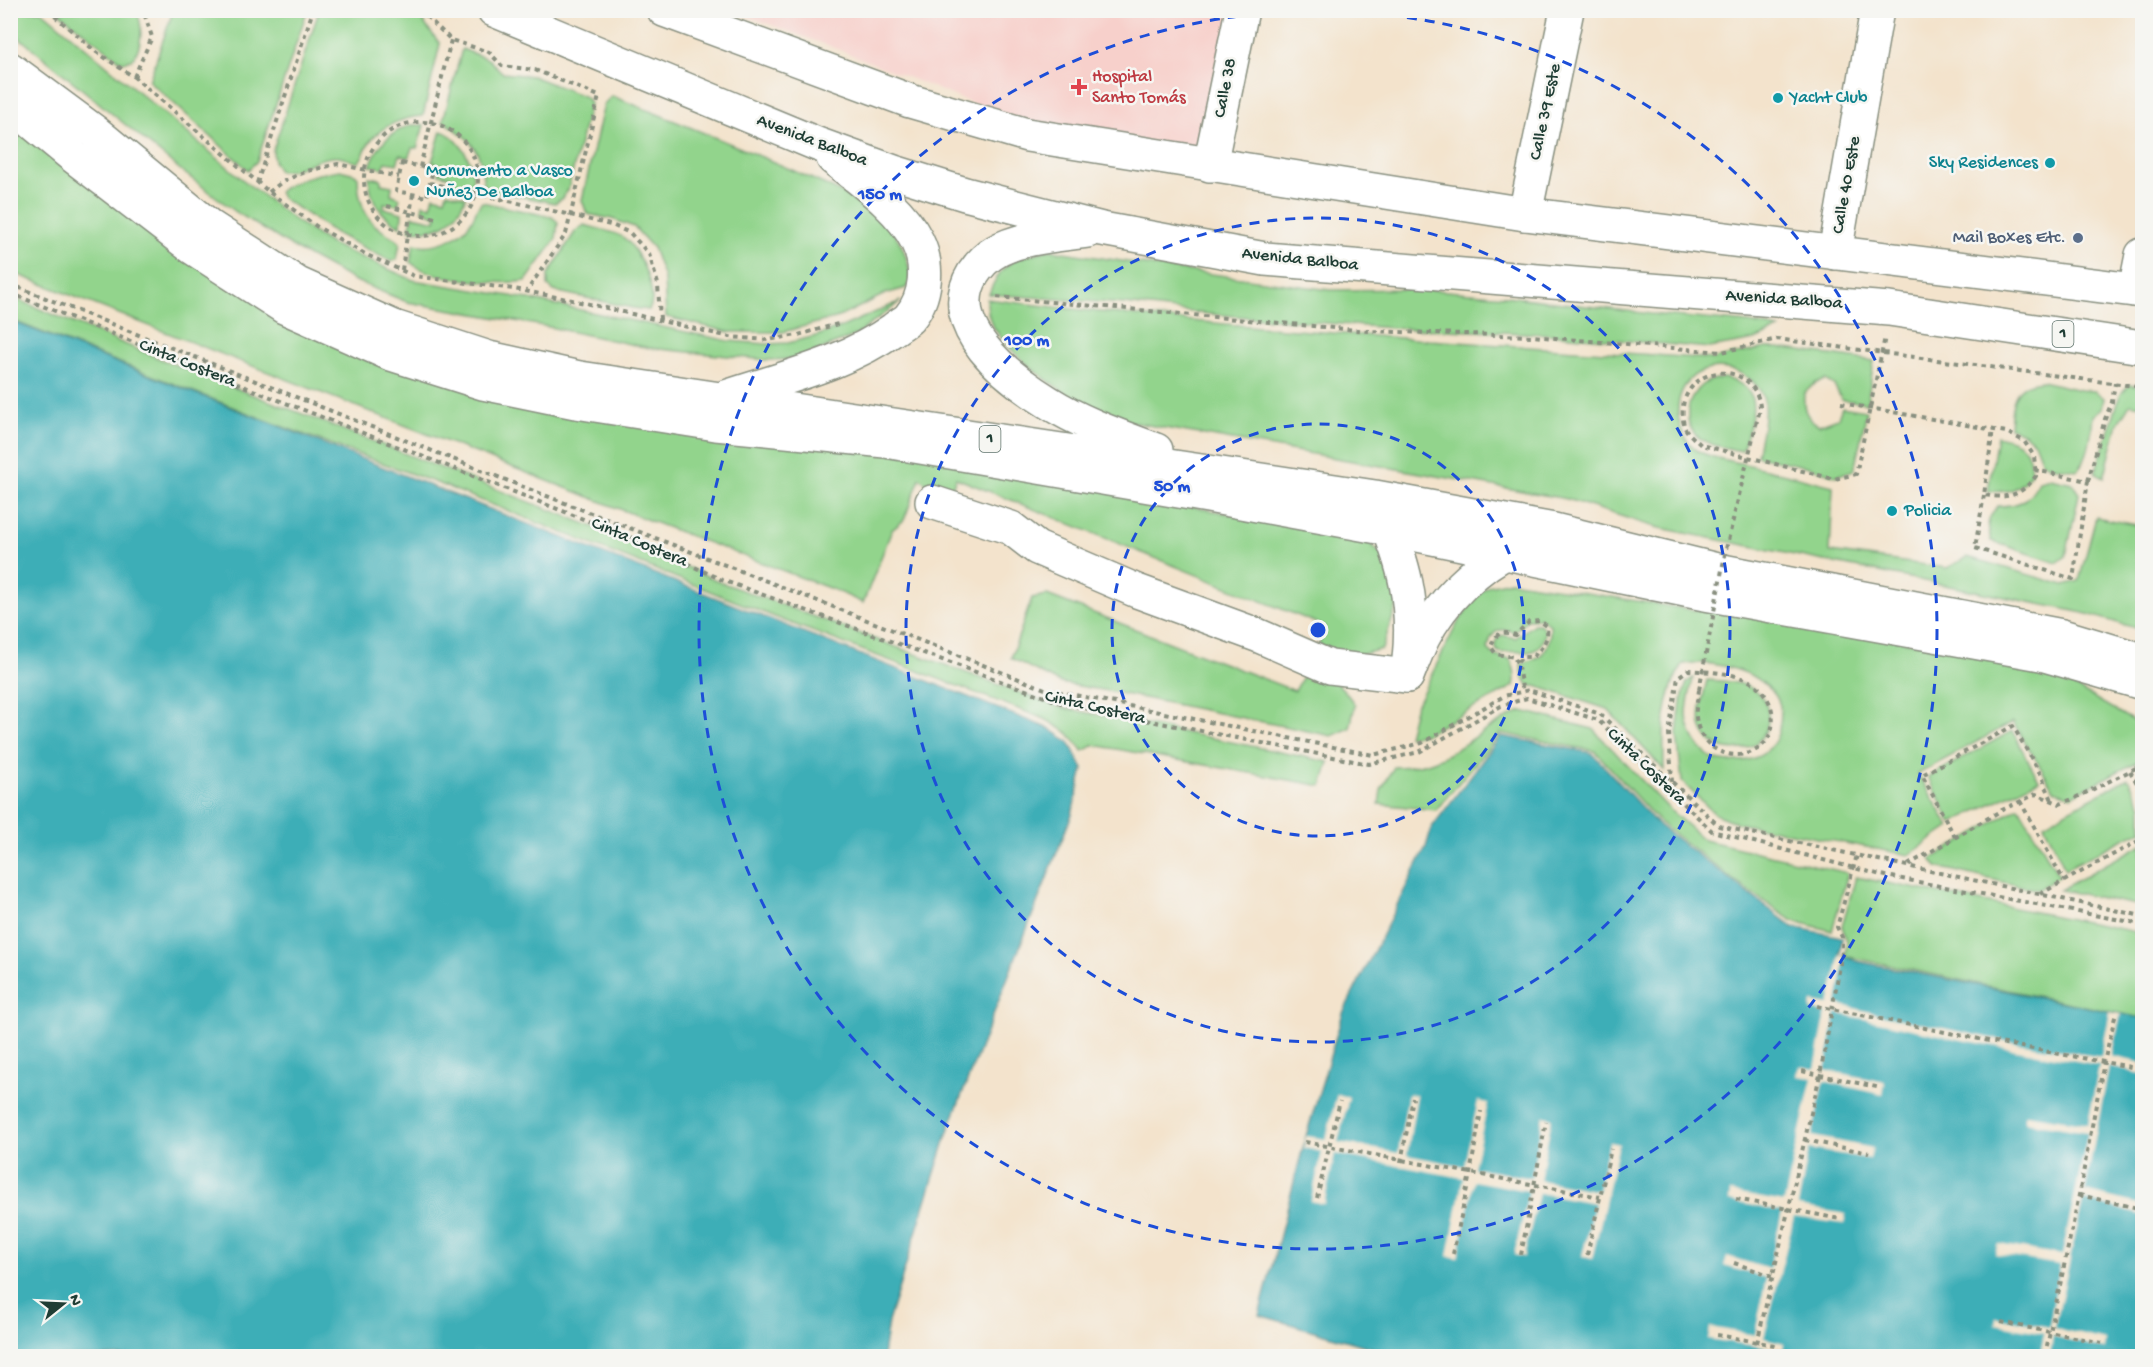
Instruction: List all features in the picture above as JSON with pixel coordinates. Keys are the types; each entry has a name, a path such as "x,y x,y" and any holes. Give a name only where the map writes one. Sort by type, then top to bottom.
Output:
{"main road":[{"name":"Avenida Balboa","path":"494,10 817,144 894,172 965,194 1102,230 1265,259 1889,309 2142,347"},
{"path":"664,10 910,101 1016,132 1210,165 1525,214 2139,291 2142,255"},
{"name":"Calle 38","path":"1210,165 1242,10"},
{"name":"Calle 39 Este","path":"1525,214 1567,10"},
{"name":"Calle 40 Este","path":"1835,253 1878,10"},
{"name":"1","path":"10,69 95,132 209,226 298,284 394,327 489,358 580,378 1375,496 1554,530 1717,570 2062,636 2142,660"},
{"path":"10,104 73,156 193,248 284,307 388,353 483,382 576,402 716,424 885,441 1208,496 1389,529 1705,594 2041,654 2142,683"},
{"path":"718,399 810,369 880,339 908,319 921,298 924,268 917,241 898,215 817,144"},
{"path":"1102,230 1018,243 995,251 980,264 969,281 966,293 968,323 980,344 1006,372 1048,402 1089,424 1207,471"},
{"path":"1983,322 2142,327"},
{"path":"1375,496 1407,583 1412,630 1407,676"},
{"path":"932,502 1011,528 1037,549 1137,591 1257,635 1330,667 1407,676"},
{"path":"1407,676 1424,637 1448,601 1479,571 1504,553 1554,530"}],"path":[{"path":"48,10 95,51 134,77 257,183 316,226 367,255 414,276 526,292 730,337 768,340 798,335 847,319"},
{"path":"134,77 152,37 143,10"},
{"path":"257,183 313,10"},
{"path":"420,10 451,40 489,52 502,66 535,70 599,96 566,234 526,292"},
{"path":"420,167 451,40"},
{"path":"432,121 446,126 462,138 474,155 479,174 477,194 470,211 457,224 441,233 424,237 406,235 390,227 376,215 367,199 364,171 372,148 382,136 395,127 411,122 432,121"},
{"path":"402,163 433,170 427,197 396,191 399,177 402,163"},
{"path":"270,192 282,182 317,167 338,164 399,177"},
{"path":"430,183 571,215 614,226 630,233 649,254 658,284 660,320"},
{"path":"402,270 413,194"},
{"path":"387,206 435,218"},
{"path":"10,284 521,486 1045,689 1372,755 1422,743 1504,696 1529,690 1600,714 1719,826 2142,916"},
{"name":"Cinta Costera","path":"10,293 637,540 722,580 1064,704 1369,764 1419,752 1500,706 1527,698 1598,720 1712,831 1853,868 2142,924"},
{"path":"966,293 1366,331 1531,336 1722,352 1777,339 2142,387"},
{"path":"1672,782 1669,733 1678,677 1688,670 1726,675 1752,682 1762,691 1771,705 1774,723 1771,736 1762,747 1743,755 1724,755 1712,749 1701,734 1696,717 1699,690 1726,549 1756,425 1760,408 1756,394 1747,382 1734,374 1721,372 1704,376 1688,389 1682,409 1686,429 1701,446 1834,479 1856,474 1882,352"},
{"path":"1993,429 1975,548 2073,579 2088,481 2112,402 2115,383"},
{"path":"1841,403 1993,429 2006,432 2024,441 2034,456 2036,476 2025,489 2007,497 1984,495"},
{"path":"2035,470 2088,481"},
{"path":"1517,663 1522,657 1533,657 1542,648 1549,634 1547,626 1540,621 1529,622 1515,634 1505,632 1498,634 1493,639 1491,647 1496,654 1514,657 1523,692"},
{"path":"1955,837 1922,775 2013,726 2042,777 2052,801"},
{"path":"1907,866 1955,837 2036,794 2060,804 2142,765"},
{"path":"2130,771 2142,792"},
{"path":"2020,801 2064,881"},
{"path":"2040,894 2142,839"},
{"path":"1757,1342 1820,1075 1842,955 1842,937 1837,927 1857,855"},
{"path":"1816,1006 2142,1069"},
{"path":"2045,1356 2104,1062 2116,1013"},
{"path":"1802,1071 1881,1088"},
{"path":"1401,1162 1413,1098"},
{"path":"1317,1198 1340,1101"},
{"path":"1454,1254 1481,1112"},
{"path":"1521,1255 1546,1122"},
{"path":"1805,1140 1869,1153"},
{"path":"1305,1142 1401,1162 1600,1197"},
{"path":"1587,1255 1611,1149"},
{"path":"2079,1195 2138,1208"},
{"path":"1736,1199 1840,1219"},
{"path":"1734,1263 1772,1276"},
{"path":"2001,1322 2102,1342"},
{"path":"1717,1335 1775,1345"}],"shaded area":[{"name":"Hospital Santo Tomás","path":"733,11 1242,11 1210,165 1029,126 835,48"}],"green space":[{"path":"407,10 418,15 440,44 423,116 402,120 382,130 370,142 358,163 341,157 331,157 287,171 279,171 274,163 273,150 319,11"},
{"path":"10,11 42,11 248,184 296,221 331,244 413,280 528,299 729,341 767,344 788,343 816,336 901,301 856,335 797,359 767,360 649,348 549,327 407,302 353,280 294,248 236,212 183,172 11,31"},
{"path":"57,11 136,11 141,29 140,42 132,60 122,62"},
{"path":"173,11 307,11 257,161 248,170 149,81"},
{"path":"462,49 488,59 503,73 532,76 586,97 590,103 568,190 562,199 555,203 487,190 483,182 477,152 462,135 443,121"},
{"path":"612,96 823,184 870,210 893,232 905,254 911,279 906,288 885,294 839,317 783,332 729,332 666,317 664,278 653,248 634,227 612,219 587,214 582,200 604,104"},
{"path":"10,111 288,318 1107,490 1368,541 1386,559 1397,605 1382,649 1352,657 1319,645 1324,627 1314,622 956,478 950,493 933,489 920,478 904,520 892,530 863,603 11,272"},
{"path":"411,125 424,125 417,148 412,148 408,158 400,155 397,164 386,162 383,168 370,166 385,140"},
{"path":"441,131 458,142 466,154 473,174 471,189 450,184 451,177 439,174 440,165 432,162"},
{"path":"340,170 358,177 360,199 369,219 400,243 397,259 392,262 337,234 282,198 279,192 300,180"},
{"path":"369,177 381,179 381,184 392,186 391,194 400,198 398,205 384,203 384,208 402,213 401,227 387,218 378,207 371,193"},
{"path":"447,192 466,197 451,220 429,230 409,230 413,216 436,221 437,216 422,210 423,204 431,206 434,196 445,199"},
{"path":"482,202 552,217 558,222 556,239 526,281 465,280 433,273 410,262 414,244 437,244 459,234 470,223"},
{"path":"584,225 616,234 630,244 646,272 651,293 649,310 554,291 548,286 548,275 575,232"},
{"path":"1050,250 1330,290 1423,289 1506,296 1651,314 1749,323 1779,329 1755,340 1710,348 1547,334 1392,328 989,294 1005,267 1020,258"},
{"path":"11,297 163,360 625,539 720,582 1059,707 1329,762 1322,786 1094,745 1083,751 1067,732 1045,719 785,621 445,486 281,426 11,320"},
{"path":"987,299 1168,319 1440,341 1713,359 1766,348 1778,348 1874,361 1867,403 1842,400 1834,385 1825,380 1816,383 1804,393 1806,412 1819,425 1838,418 1842,407 1867,411 1854,470 1836,476 1809,467 1757,456 1763,422 1763,398 1753,382 1732,370 1715,368 1707,370 1692,377 1686,384 1681,393 1678,412 1682,431 1692,446 1709,456 1833,486 1830,552 1947,568 1968,557 2064,585 2079,581 2096,517 2142,526 2142,630 2084,613 1655,527 1567,499 1131,422 1088,406 1049,381 1023,360 1001,338 993,326 988,313"},
{"path":"1723,378 1737,382 1746,389 1751,397 1752,417 1742,451 1704,441 1694,433 1688,419 1692,396 1697,390 1709,381"},
{"path":"2042,381 2095,391 2104,398 2102,408 2093,416 2085,459 2077,470 2049,466 2042,462 2034,442 2025,434 2010,427 2016,395 2025,386"},
{"path":"2129,385 2142,387 2142,406 2130,404 2118,423 2104,478 2095,473 2121,393"},
{"path":"1997,436 2018,443 2029,457 2031,473 2013,490 1988,491"},
{"path":"2050,478 2072,483 2079,494 2066,556 2057,563 1991,541 1988,522 1998,506 2013,505 2023,501 2039,481"},
{"path":"1510,581 1694,610 1723,609 2038,665 2142,726 2142,759 2071,796 2054,790 2013,722 1918,774 1950,827 1909,855 1737,823 1715,814 1682,782 1677,734 1681,702 1687,682 1693,678 1687,714 1689,727 1695,740 1703,751 1714,759 1726,762 1745,760 1753,759 1766,752 1778,733 1781,711 1772,691 1754,677 1735,669 1702,663 1683,664 1667,702 1664,729 1664,770 1607,709 1536,686 1529,686 1523,677 1521,665 1543,653 1550,635 1550,625 1541,618 1528,619 1514,632 1500,630 1491,638 1488,649 1495,656 1510,659 1512,662 1515,672 1514,686 1426,734 1408,736 1415,708 1456,626 1475,597 1488,586"},
{"path":"1047,595 1295,691 1306,671 1330,679 1344,690 1355,705 1350,728 1332,736 1060,683 1011,658 1032,598"},
{"path":"1534,624 1540,624 1545,632 1541,645 1536,649 1526,652 1502,653 1497,651 1495,645 1497,638 1502,635 1515,638"},
{"path":"1707,680 1740,684 1749,687 1760,696 1766,704 1768,714 1767,728 1761,739 1751,746 1728,749 1716,745 1707,738 1701,726 1700,715"},
{"path":"1522,711 1593,729 1671,811 1704,840 1848,873 1832,931 1791,920 1736,882 1659,822 1595,751 1501,733 1436,810 1379,804 1381,790 1394,767 1415,766 1436,760 1458,749 1499,722"},
{"path":"2012,731 2039,780 1952,823 1928,777"},
{"path":"2128,778 2142,806 2142,830 2065,869 2044,824"},
{"path":"2019,807 2059,876 2038,890 1937,867 1931,859"},
{"path":"2142,844 2142,906 2060,890"},
{"path":"1856,877 2142,933 2142,1018 1845,956 1847,941 1842,926"}],"water":[{"path":"11,321 1050,729 1069,742 1083,769 1072,814 950,1125 888,1322 883,1356 11,1356"},
{"path":"1501,736 1592,753 1657,824 1793,927 1842,937 1840,954 1856,961 2142,1018 2142,1356 1400,1356 1259,1315 1306,1136 1343,1013 1426,847 1432,827"}],"pier":[{"path":"1840,954 1845,956 1837,1004 1895,1018 2000,1040 2101,1057 2110,1012 2121,1014 2111,1056 2142,1063 2142,1074 2109,1067 2085,1191 2142,1205 2142,1211 2141,1215 2083,1200 2055,1328 2105,1340 2104,1349 2053,1336 2050,1356 2040,1356 2044,1333 1995,1324 1996,1317 2049,1327 2060,1265 1995,1254 1998,1244 2062,1255 2088,1132 2024,1122 2026,1114 2088,1124 2099,1065 1962,1040 1836,1013 1825,1070 1885,1082 1883,1095 1824,1081 1812,1136 1873,1148 1870,1159 1809,1149 1798,1206 1846,1214 1844,1224 1794,1217 1764,1338 1784,1343 1783,1350 1708,1339 1710,1327 1755,1335 1766,1278 1724,1266 1727,1256 1769,1269 1782,1212 1729,1201 1730,1192 1784,1202 1812,1078 1797,1076 1799,1066 1815,1069 1826,1013 1811,1010 1812,1002 1829,1005"},
{"path":"1337,1094 1349,1097 1338,1142 1398,1153 1408,1094 1417,1095 1407,1155 1464,1166 1478,1101 1488,1103 1474,1168 1531,1178 1543,1116 1552,1118 1540,1180 1598,1191 1609,1142 1619,1144 1592,1259 1582,1256 1595,1203 1539,1193 1524,1257 1514,1255 1529,1191 1474,1181 1458,1258 1448,1256 1463,1178 1335,1154 1324,1204 1311,1201 1322,1152 1304,1148 1306,1136 1326,1139"}],"place":[{"name":"Hospital Santo Tomás","path":"1079,87"},
{"name":"Yacht Club","path":"1778,98"},
{"name":"Sky Residences","path":"2050,163"},
{"name":"Monumento a Vasco Nuñez De Balboa","path":"414,181"},
{"name":"Mail Boxes Etc.","path":"2078,238"},
{"name":"Policia","path":"1892,511"}]}
